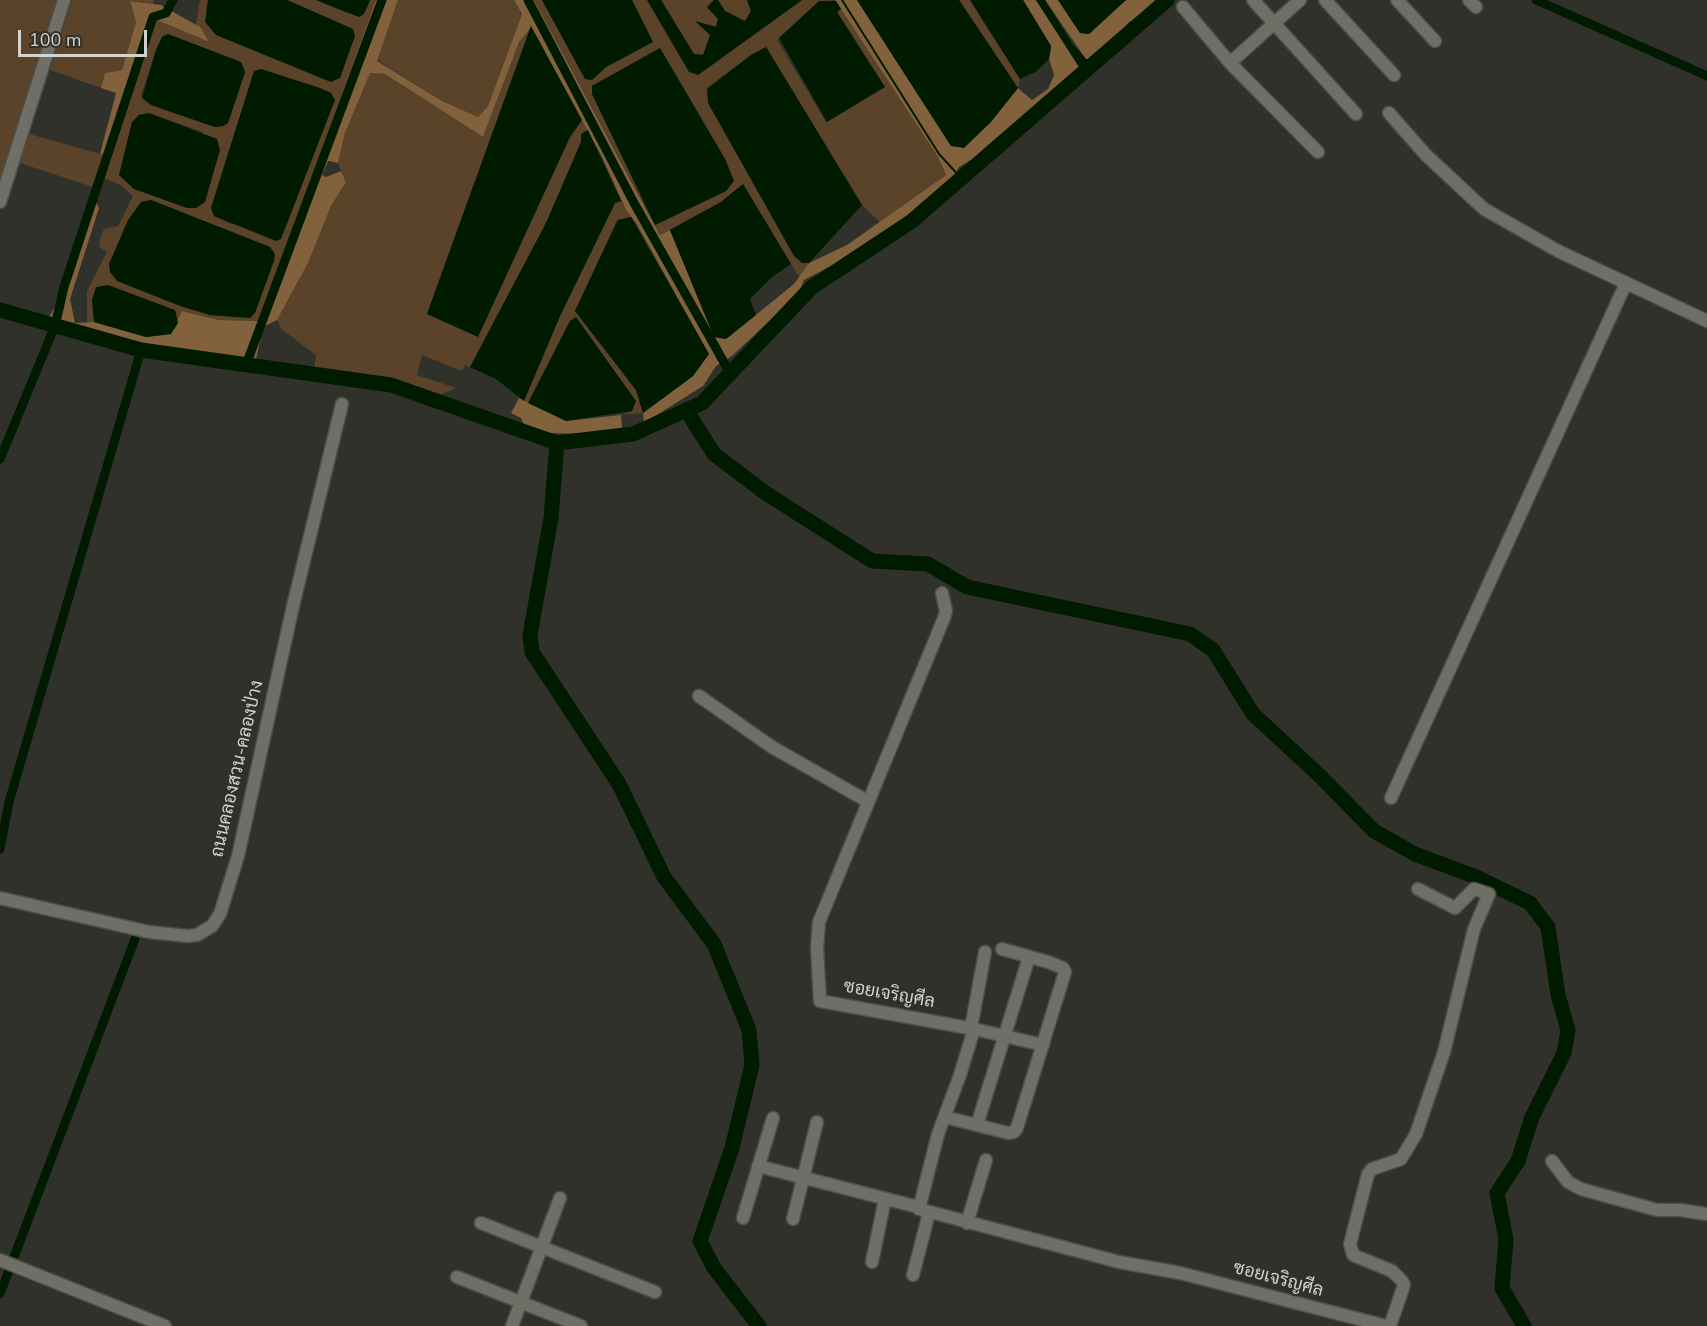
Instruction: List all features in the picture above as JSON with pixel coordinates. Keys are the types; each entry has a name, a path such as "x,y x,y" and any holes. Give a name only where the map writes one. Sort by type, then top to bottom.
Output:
{"street":[{"path":"0,202 64,0"},
{"path":"1252,0 1356,114"},
{"path":"1230,63 1300,0"},
{"path":"1325,0 1394,75"},
{"path":"1397,0 1435,41"},
{"path":"1183,7 1230,63 1318,152"},
{"path":"1389,113 1426,155 1484,208 1558,251 1707,321"},
{"path":"1391,798 1626,283"},
{"name":"ถนนคลองสวน-คลองป่าง","path":"0,898 150,932 188,936 197,935 212,926 226,896 243,835 293,606 342,404"},
{"name":"ซอยเจริญศีล","path":"942,593 946,611 944,618 819,922 817,948 820,1000 972,1028"},
{"path":"699,696 761,740 867,801"},
{"path":"1388,1326 1404,1285 1392,1271 1353,1255 1350,1244 1368,1174 1372,1169 1401,1159 1416,1134 1444,1052 1474,929 1489,894 1476,888 1455,908 1418,889"},
{"path":"945,1117 1008,1132 1016,1130 1065,972 1063,968 1002,949"},
{"path":"913,1275 938,1134 972,1028 985,952"},
{"path":"977,1125 1029,957"},
{"path":"972,1028 1042,1045"},
{"path":"743,1218 773,1118"},
{"path":"793,1219 817,1122"},
{"path":"967,1223 986,1160"},
{"path":"1552,1161 1568,1182 1581,1189 1650,1209 1707,1214"},
{"name":"ซอยเจริญศีล","path":"758,1166 1119,1262 1180,1273 1388,1326"},
{"path":"512,1326 560,1198"},
{"path":"872,1262 885,1199"},
{"path":"481,1223 655,1292"},
{"path":"1,1260 165,1326"},
{"path":"457,1277 580,1326"}],"shaded area":[{"path":"0,0 58,0 36,79 0,181"},
{"path":"72,0 154,0 154,4 130,1 136,22 122,70 105,73 101,88 50,70"},
{"path":"200,0 208,0 206,10 353,29 287,0 316,0 347,13 364,14 370,0 376,0 259,321 219,320 183,311 178,323 175,310 92,300 94,322 87,322 87,291 107,252 99,247 100,238 104,229 118,226 133,196 121,185 104,178 156,19 208,42 196,25","holes":["167,34 241,62 245,72 228,123 215,127 151,105 141,95 162,37","261,69 331,93 231,224 214,216 211,208 254,72","149,113 203,132 134,189 119,175 139,115","151,200 270,247 250,318 210,315 109,264 141,202"]},
{"path":"208,0 287,0 353,29 355,36 340,78 331,82 216,35 205,22"},
{"path":"316,0 370,0 364,14 359,17"},
{"path":"376,0 398,0 377,61 442,101 478,117 488,106 522,14 514,0 534,0 660,235 670,230 714,337 726,339 794,284 809,263 847,245 946,175 938,157 835,0 857,0 951,146 990,123 1018,88 1032,100 1048,89 1054,75 1049,59 1051,46 1023,0 1036,0 1080,69 1077,74 984,152 959,167 952,180 890,229 842,260 804,280 799,293 732,356 716,366 703,386 644,423 643,413 693,376 709,354 636,223 626,210 602,157 531,27 519,42 483,137 385,74 370,73 345,133 338,163 328,161 322,175 326,177 341,171 346,182 331,206 308,263 277,320 263,327 256,360 169,351 123,341 49,317 55,307 91,193 99,208 70,299 75,323 94,322 146,337 171,334 182,311 219,320 259,321"},
{"path":"398,0 514,0 522,14 488,106 478,117 442,101 377,60"},
{"path":"534,0 542,0 585,79 592,80 606,67 653,42 632,0 649,0 698,75 802,0 835,0 819,2 777,40 826,122 884,87 837,12 841,9 938,157 946,175 880,222 862,205 766,47 751,55 707,88 802,263 809,263 799,277 743,184 721,202 660,235 655,225 726,191 734,181 725,159 660,48 592,86 592,94 648,211"},
{"path":"542,0 632,0 653,42 606,67 592,80 585,79"},
{"path":"647,0 661,0 694,54 703,55 710,35 695,21 716,27 718,19 707,7 714,0 718,0 725,11 745,21 751,11 747,0 802,0 698,75 689,72"},
{"path":"661,0 714,0 707,7 718,19 716,27 697,22 710,35 704,55 694,54"},
{"path":"718,0 747,0 751,11 745,22 725,11"},
{"path":"857,0 959,0 1018,88 990,123 964,148 951,146"},
{"path":"959,0 970,0 1020,79 1018,88"},
{"path":"970,0 1023,0 1051,46 1049,59 1037,71 1020,79"},
{"path":"1036,0 1045,0 1072,43 1086,59 1091,59 1077,74 1080,68"},
{"path":"1045,0 1058,0 1080,33 1089,34 1126,0 1158,0 1143,17 1129,22 1112,43 1091,59 1086,59"},
{"path":"1058,0 1126,0 1089,34 1080,33"},
{"path":"130,1 161,5 200,27 209,42 150,17 104,155 100,154 116,93 101,88 105,73 122,70 136,22"},
{"path":"819,1 836,1 841,9 837,12 885,87 827,122 779,38"},
{"path":"531,26 427,314 478,336 570,137 582,120 588,130 581,134 581,142 546,223 470,367 465,365 462,371 422,355 417,375 456,388 438,396 406,385 314,370 316,355 281,329 277,320 308,263 331,206 346,182 338,163 345,133 370,73 385,74 483,137 519,42"},
{"path":"531,26 582,120 570,137 478,337 427,314"},
{"path":"168,34 241,62 245,72 228,123 215,127 151,105 142,98 156,50 162,37"},
{"path":"766,47 862,205 809,263 802,263 794,256 708,103 707,89 751,55"},
{"path":"660,48 725,159 734,181 726,191 655,225 592,94 592,86"},
{"path":"261,69 320,88 331,93 335,100 281,239 276,241 214,216 211,208 254,71"},
{"path":"149,113 217,139 220,150 205,202 196,208 187,208 134,189 119,175 132,122 139,115"},
{"path":"588,130 621,201 615,203 560,316 524,401 496,379 470,367 546,223 581,142 581,134"},
{"path":"29,134 104,155 93,187 20,163"},
{"path":"743,184 791,264 772,277 750,299 756,315 726,339 714,337 670,230 721,202"},
{"path":"151,200 270,247 275,254 274,261 255,313 250,318 210,315 180,306 117,281 110,272 109,264 128,220 141,202"},
{"path":"621,201 631,217 617,220 575,311 636,390 643,413 621,415 632,411 576,317 570,321 528,403 524,401 560,316 615,203"},
{"path":"631,217 709,354 693,376 643,413 636,390 575,311 618,220"},
{"path":"108,285 175,310 178,323 171,334 146,337 94,322 92,300 96,287"},
{"path":"576,317 636,401 632,411 566,421 528,403 570,321"},
{"path":"519,398 566,421 621,415 622,429 585,434 551,433 525,427 521,418 511,413"}],"waterway":[{"path":"0,459 55,326 64,287 153,17 166,13 173,0"},
{"path":"246,365 382,0"},
{"path":"528,0 634,203 730,373"},
{"path":"842,0 939,154 961,178"},
{"path":"0,310 141,350 391,385 557,443 633,434 702,403 811,288 912,221 1167,0"},
{"path":"1536,0 1707,76"},
{"path":"0,849 9,802 141,350"},
{"path":"686,410 714,454 764,492 872,561 928,564 967,587 1190,634 1213,650 1253,714 1318,774 1374,831 1415,854 1474,876 1530,903 1548,927 1558,995 1568,1030 1564,1053 1532,1117 1518,1161 1497,1193 1506,1239 1502,1288 1524,1326"},
{"path":"557,443 551,518 530,635 532,652 619,784 664,877 714,944 749,1030 752,1065 732,1148 700,1241 714,1268 759,1326"},
{"path":"0,1294 135,939"}]}
